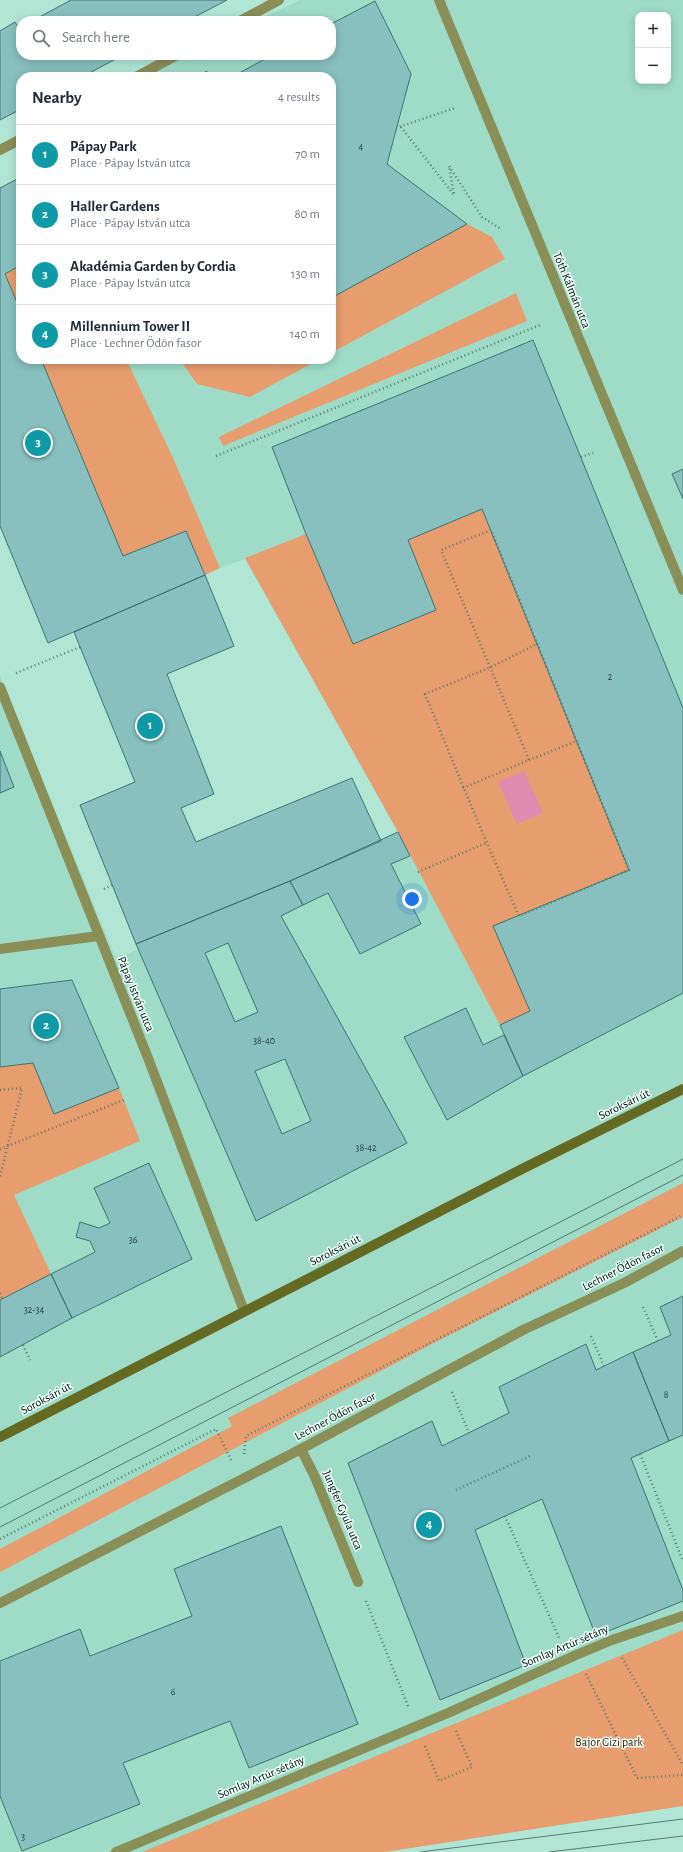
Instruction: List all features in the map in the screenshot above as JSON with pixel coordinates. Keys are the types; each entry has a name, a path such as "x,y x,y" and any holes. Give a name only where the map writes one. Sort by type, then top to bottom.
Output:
{"main road":[{"name":"Soroksári út","path":"0,1437 244,1311 683,1089"}],"street":[{"path":"250,16 280,0"},
{"name":"Tóth Kálmán utca","path":"439,0 683,590"},
{"path":"145,72 168,60"},
{"path":"0,150 16,142"},
{"name":"Pápay István utca","path":"0,687 181,1143 244,1311"},
{"path":"0,949 98,936"},
{"name":"Lechner Ödön fasor","path":"0,1604 301,1449 523,1330 624,1283 683,1251"},
{"name":"Jungfer Gyula utca","path":"301,1449 315,1477 358,1582"},
{"name":"Somlay Artúr sétány","path":"116,1852 448,1713 612,1640 683,1616"}],"path":[{"path":"396,128 455,108"},
{"path":"401,127 454,195 449,166 482,216 502,229"},
{"path":"216,456 540,325"},
{"path":"581,457 593,453"},
{"path":"529,760 489,668 441,550 491,530 629,870 518,916 486,843 425,694 489,668 537,644"},
{"path":"15,673 80,647"},
{"path":"464,788 529,760 577,742"},
{"path":"418,872 486,843"},
{"path":"104,889 112,885"},
{"path":"0,1090 22,1088 0,1177"},
{"path":"0,1149 124,1100"},
{"path":"240,1480 246,1436 683,1215"},
{"path":"0,1293 2,1298"},
{"path":"643,1307 658,1341"},
{"path":"591,1336 604,1366"},
{"path":"23,1345 30,1360"},
{"path":"443,1373 469,1432"},
{"path":"0,1539 216,1429 240,1480"},
{"path":"640,1454 683,1561"},
{"path":"456,1490 530,1456"},
{"path":"505,1516 572,1657 637,1778 683,1775"},
{"path":"358,1582 439,1781 472,1767 448,1713"},
{"path":"612,1640 683,1765"}],"shaded area":[{"path":"300,0 683,0 683,1800 331,1852 0,1852 0,676 116,959 398,832 245,559 220,568 122,364 336,364 336,72 148,72 174,60 336,60 336,16 266,16"},
{"path":"524,771 543,813 517,824 498,782"}],"green space":[{"path":"467,224 492,237 505,259 336,350 336,295"},
{"path":"16,268 16,300 5,274"},
{"path":"516,293 527,321 223,446 219,437"},
{"path":"43,364 128,364 174,460 220,568 205,575 186,531 123,556"},
{"path":"183,364 311,364 250,397 197,384"},
{"path":"482,509 629,870 493,926 530,1011 500,1025 398,832 245,558 306,534 353,644 436,610 408,540"},
{"path":"33,1063 54,1114 119,1088 140,1141 14,1195 51,1274 0,1300 0,1067"},
{"path":"683,1183 683,1217 432,1344 0,1572 0,1549 232,1426 228,1418"},
{"name":"Bajor Gizi park","path":"683,1630 683,1806 385,1852 142,1852"}],"building":[{"path":"71,0 227,0 197,16 41,16"},
{"path":"375,1 411,74 387,164 467,224 336,295 336,72 241,72 263,60 336,60 336,21"},
{"path":"15,22 16,24 16,60 114,60 91,72 16,72 16,112 0,120 0,31"},
{"path":"16,180 16,268 5,274 16,300 16,364 43,364 123,556 186,531 205,575 48,643 0,526 0,188"},
{"path":"533,340 683,708 683,993 523,1076 500,1025 530,1011 493,926 629,870 482,509 408,540 436,610 353,644 306,534 272,447"},
{"path":"683,469 683,499 672,474"},
{"path":"205,575 234,646 167,674 214,794 181,808 196,842 352,778 381,841 290,881 136,944 80,805 135,782 74,632"},
{"path":"0,751 14,787 0,793"},
{"path":"398,832 410,856 391,864 421,924 360,954 328,893 303,905 290,881"},
{"path":"290,881 303,905 281,916 407,1143 256,1221 136,944","holes":["228,943 258,1012 235,1022 205,953","285,1059 311,1121 282,1134 255,1071"]},
{"path":"72,980 119,1088 54,1114 33,1063 0,1067 0,989"},
{"path":"466,1008 483,1045 504,1035 523,1076 447,1120 404,1037"},
{"path":"149,1163 192,1259 72,1318 51,1274 95,1252 90,1241 76,1237 80,1222 99,1228 110,1223 94,1188"},
{"path":"51,1274 72,1318 0,1357 0,1300"},
{"path":"683,1296 683,1435 669,1441 633,1352 671,1335 660,1307"},
{"path":"586,1344 596,1370 633,1352 669,1441 631,1458 683,1590 683,1601 596,1636 542,1499 475,1530 526,1665 440,1700 348,1463 432,1421 442,1446 509,1413 499,1387"},
{"path":"281,1526 358,1724 249,1768 230,1721 123,1763 140,1804 22,1851 0,1796 0,1661 80,1629 90,1656 192,1616 174,1569"}],"tram line":[{"path":"0,1508 683,1159"},
{"path":"0,1527 683,1175"},
{"path":"420,1852 683,1819"},
{"path":"549,1852 683,1836"}],"place":[{"name":"Akadémia Garden by Cordia","path":"38,443"},
{"name":"Pápay Park","path":"150,726"},
{"name":"Haller Gardens","path":"46,1026"},
{"name":"Millennium Tower II","path":"429,1525"}]}
